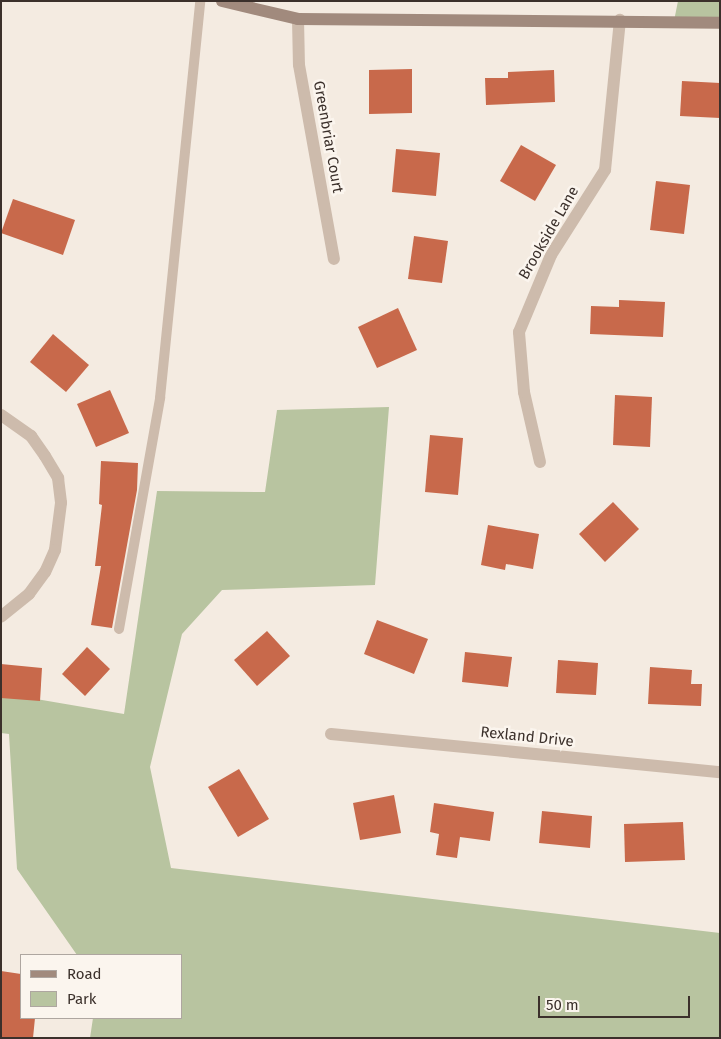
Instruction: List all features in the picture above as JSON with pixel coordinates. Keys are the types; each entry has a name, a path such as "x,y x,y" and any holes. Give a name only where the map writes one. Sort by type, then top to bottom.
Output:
{"street":[{"path":"222,1 298,19 620,20 720,23"},
{"name":"Greenbriar Court","path":"298,19 299,65 334,259"},
{"name":"Brookside Lane","path":"540,462 524,392 519,332 551,255 605,170 620,20"},
{"path":"1,416 31,436 45,456 58,478 61,503 55,550 45,572 29,594 1,617"},
{"name":"Rexland Drive","path":"332,734 720,772"}],"lane":[{"path":"119,629 160,398 200,1"}],"green space":[{"path":"678,1 720,1 720,20 674,21"},
{"path":"389,407 375,585 222,590 182,634 150,767 171,868 720,933 720,1038 90,1038 93,1019 182,1019 182,954 76,954 17,869 9,734 1,733 1,693 124,714 157,491 265,492 277,410"}],"building":[{"path":"412,69 412,113 369,114 369,70"},
{"path":"554,70 555,102 486,105 485,78 508,78 508,72"},
{"path":"682,81 720,83 720,118 680,116"},
{"path":"521,145 556,165 535,201 500,181"},
{"path":"396,149 440,153 436,196 392,192"},
{"path":"656,181 690,185 684,234 650,230"},
{"path":"13,199 75,220 63,255 1,233"},
{"path":"414,236 448,241 442,283 408,279"},
{"path":"619,300 665,302 663,337 590,334 591,306 619,307"},
{"path":"398,308 417,350 377,368 358,327"},
{"path":"53,334 89,365 66,392 30,362"},
{"path":"110,390 129,433 96,447 77,404"},
{"path":"615,395 652,397 650,447 613,445"},
{"path":"430,435 463,438 458,495 425,492"},
{"path":"101,461 138,463 137,490 112,628 91,625 101,566 95,566 102,505 99,504"},
{"path":"613,502 639,529 605,562 579,534"},
{"path":"488,525 539,534 533,569 506,564 505,570 481,565"},
{"path":"377,620 428,639 414,674 364,654"},
{"path":"267,631 290,656 257,686 234,660"},
{"path":"87,647 110,669 85,696 62,674"},
{"path":"465,652 512,657 508,687 462,682"},
{"path":"558,660 598,663 596,695 556,693"},
{"path":"1,664 42,668 40,701 1,698"},
{"path":"650,667 692,670 691,684 702,684 701,706 648,704"},
{"path":"239,769 269,819 238,837 208,787"},
{"path":"394,795 401,833 360,840 353,803"},
{"path":"434,803 494,812 490,841 460,837 457,858 436,855 439,834 430,832"},
{"path":"542,811 592,816 590,848 539,843"},
{"path":"683,822 685,860 625,862 624,824"},
{"path":"1,971 20,974 20,1019 35,1019 33,1038 1,1038"}]}
